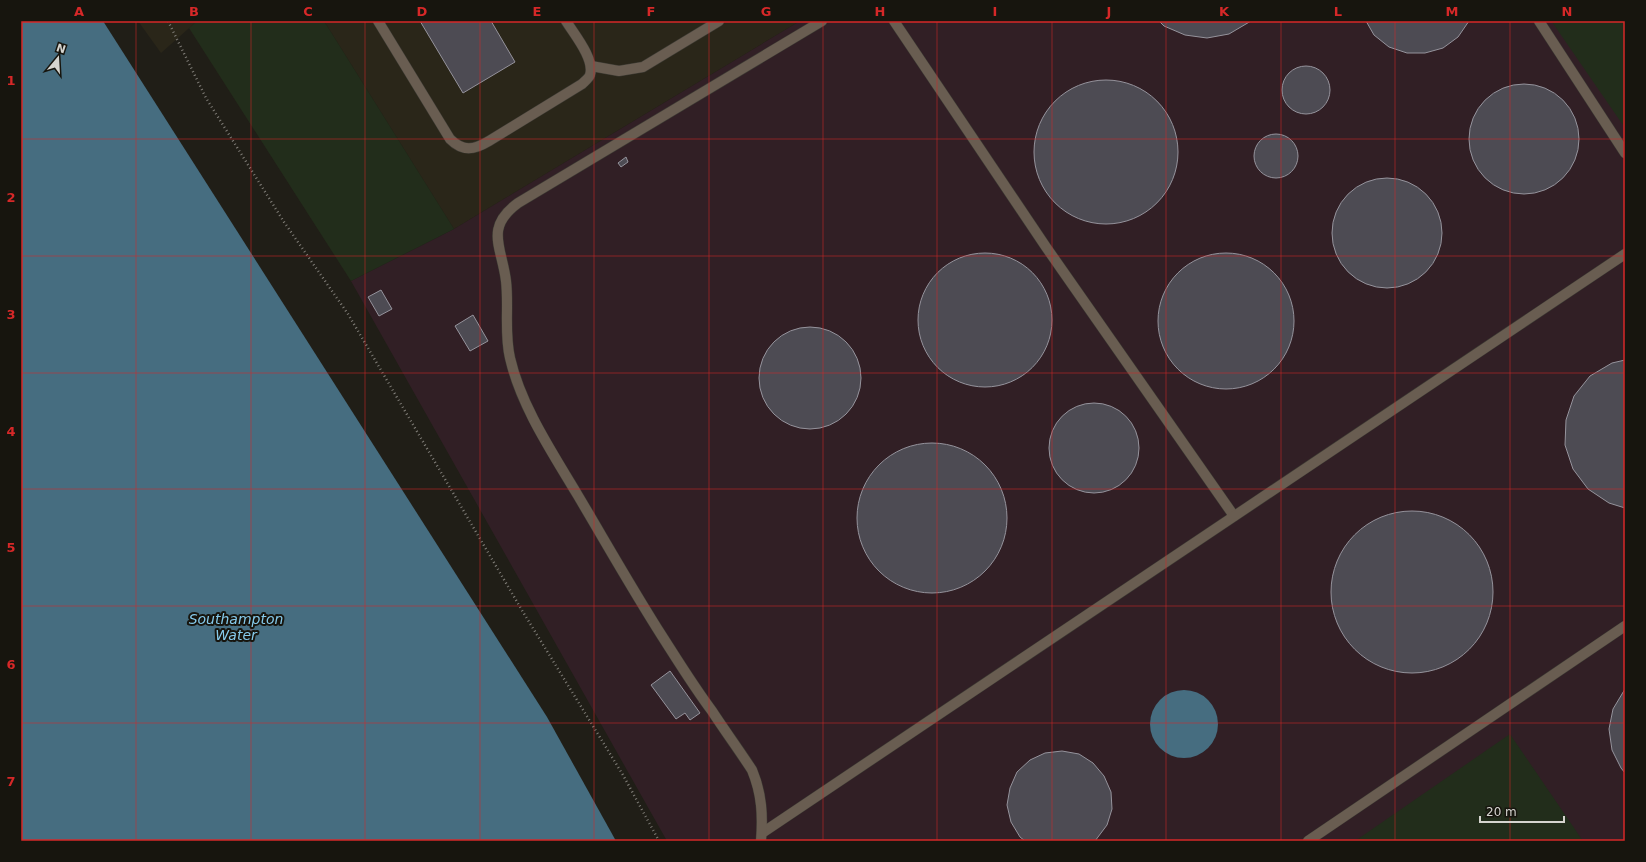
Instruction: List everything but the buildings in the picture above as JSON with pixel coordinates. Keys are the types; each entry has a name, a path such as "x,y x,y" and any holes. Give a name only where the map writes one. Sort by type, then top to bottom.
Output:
{"street":[{"path":"378,21 450,139 457,145 468,149 479,147 489,142 582,84 590,76 592,66 566,21"},
{"path":"592,66 619,71 633,70 643,67 719,21"},
{"path":"761,837 763,823 760,794 752,770 661,634 534,420 514,374 510,358 504,263 497,239 501,219 508,210 518,203 822,21"},
{"path":"894,21 1046,247 1234,516"},
{"path":"1539,21 1625,153"},
{"path":"761,837 1234,516 1625,254"},
{"path":"1308,841 1625,626"}],"path":[{"path":"168,21 206,98 284,222 348,314 523,612 623,775 659,841"}],"shaded area":[{"path":"138,21 197,21 161,53"},
{"path":"324,21 800,21 454,229"},
{"path":"800,21 1625,21 1625,841 667,841 351,281 454,229"}],"green space":[{"path":"197,21 324,21 454,229 351,281 189,28"},
{"path":"1551,21 1625,21 1625,128 1552,22"},
{"path":"1510,734 1583,841 1355,841"}],"water":[{"name":"Southampton Water","path":"21,21 103,21 547,717 616,841 21,841"},
{"path":"1184,690 1197,693 1208,700 1215,711 1218,724 1215,737 1208,748 1197,755 1184,758 1171,755 1160,748 1153,737 1150,724 1153,711 1160,700 1171,693"}]}
